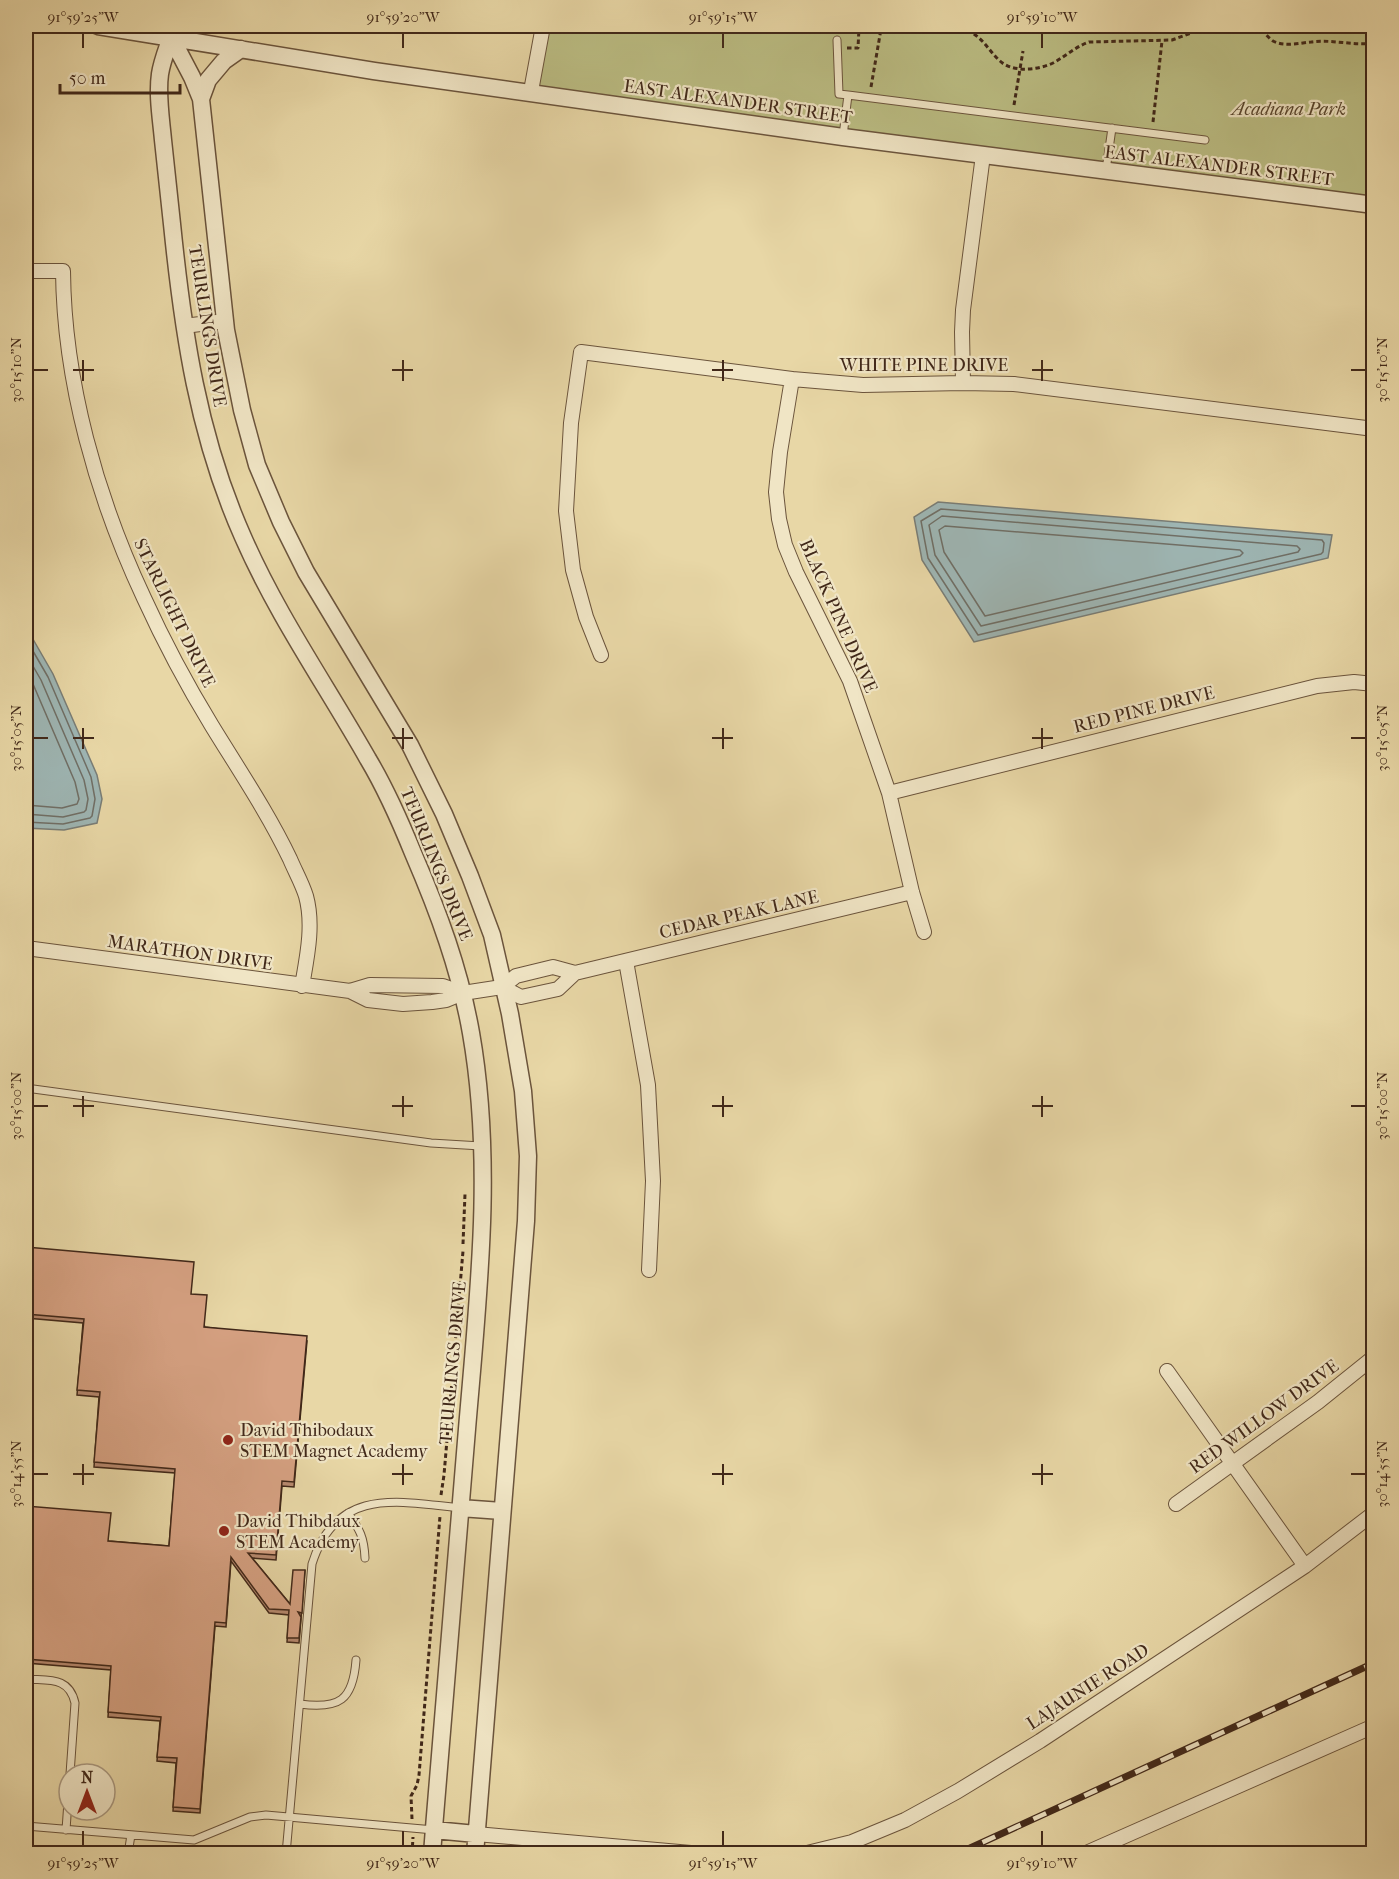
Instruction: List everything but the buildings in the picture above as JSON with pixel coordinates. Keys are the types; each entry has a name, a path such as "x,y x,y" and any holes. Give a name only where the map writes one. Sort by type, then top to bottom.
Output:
{"street":[{"name":"EAST ALEXANDER STREET","path":"98,26 374,70 843,136 1374,205"},
{"path":"531,92 543,26"},
{"name":"TEURLINGS DRIVE","path":"171,37 201,99 225,321 245,421 257,465 281,522 306,572 410,745 444,814 492,935 502,987 510,1014 523,1091 528,1156 522,1287 475,1854"},
{"name":"TEURLINGS DRIVE","path":"171,37 160,70 160,110 184,326 202,421 220,479 242,535 269,592 299,647 338,706 372,765 405,832 450,947 471,1032 480,1096 483,1220 432,1854"},
{"path":"201,99 208,80 224,61 241,49"},
{"path":"963,383 963,310 983,155"},
{"name":"STARLIGHT DRIVE","path":"26,271 63,271 63,304 68,348 80,410 99,483 121,547 176,662 254,794 303,888 309,916 310,936 302,986"},
{"path":"184,326 225,321"},
{"name":"WHITE PINE DRIVE","path":"601,655 586,617 573,570 566,511 571,423 581,352 792,379 863,385 963,383 1047,387 1374,429"},
{"name":"BLACK PINE DRIVE","path":"792,379 776,492 785,545 850,681 889,793 912,892 924,932"},
{"name":"RED PINE DRIVE","path":"889,793 1317,686 1354,682 1374,684"},
{"name":"CEDAR PEAK LANE","path":"575,973 558,989 521,997 502,987 516,976 553,967 575,973 912,892"},
{"name":"MARATHON DRIVE","path":"26,948 350,991 368,1000 403,1004 446,1000 463,993 502,987"},
{"path":"626,961 648,1085 654,1181 649,1270"},
{"name":"RED WILLOW DRIVE","path":"1176,1504 1318,1402 1374,1358"},
{"path":"1167,1371 1305,1566"},
{"path":"460,1508 502,1511"},
{"name":"LAJAUNIE ROAD","path":"803,1854 852,1842 905,1820 958,1791 1040,1741 1305,1566 1374,1513"},
{"path":"1084,1854 1374,1726"},
{"path":"434,1830 702,1854"}],"lane":[{"path":"837,40 839,94 1205,140"},
{"path":"843,136 848,95"},
{"path":"1106,171 1112,128"},
{"path":"26,1088 431,1143 481,1146"},
{"path":"286,1854 312,1564 317,1546 330,1529 348,1514 366,1505 387,1501 460,1508"},
{"path":"348,1514 359,1528 364,1541 365,1558"},
{"path":"300,1704 332,1705 343,1698 350,1690 355,1678 356,1660"},
{"path":"26,1679 58,1681 73,1693 75,1703 71,1762"},
{"path":"26,1826 194,1840 250,1817 266,1815 434,1830"},
{"path":"66,1830 67,1822"},
{"path":"128,1854 130,1835"}],"path":[{"path":"847,26 970,32 978,36 1001,62 1020,69 1034,69 1053,63 1078,46 1089,42 1172,40 1212,26"},
{"path":"1255,26 1261,28 1274,41 1283,44 1313,41 1374,43"},
{"path":"838,49 858,48 859,28"},
{"path":"870,97 881,29"},
{"path":"1152,133 1162,41"},
{"path":"1013,116 1023,51"},
{"path":"442,1487 460,1284 465,1189"},
{"path":"411,1796 419,1775 439,1524"}],"green space":[{"name":"Acadiana Park","path":"542,26 1373,26 1373,205 531,91"}],"water":[{"path":"938,502 1332,535 1328,558 974,642 922,560 914,517"},
{"path":"26,627 53,674 97,775 102,799 97,823 64,830 26,828"}],"railway":[{"path":"957,1854 1374,1663"}],"place":[{"name":"David Thibodaux STEM Magnet Academy","path":"228,1440"},
{"name":"David Thibdaux STEM Academy","path":"224,1531"}]}
